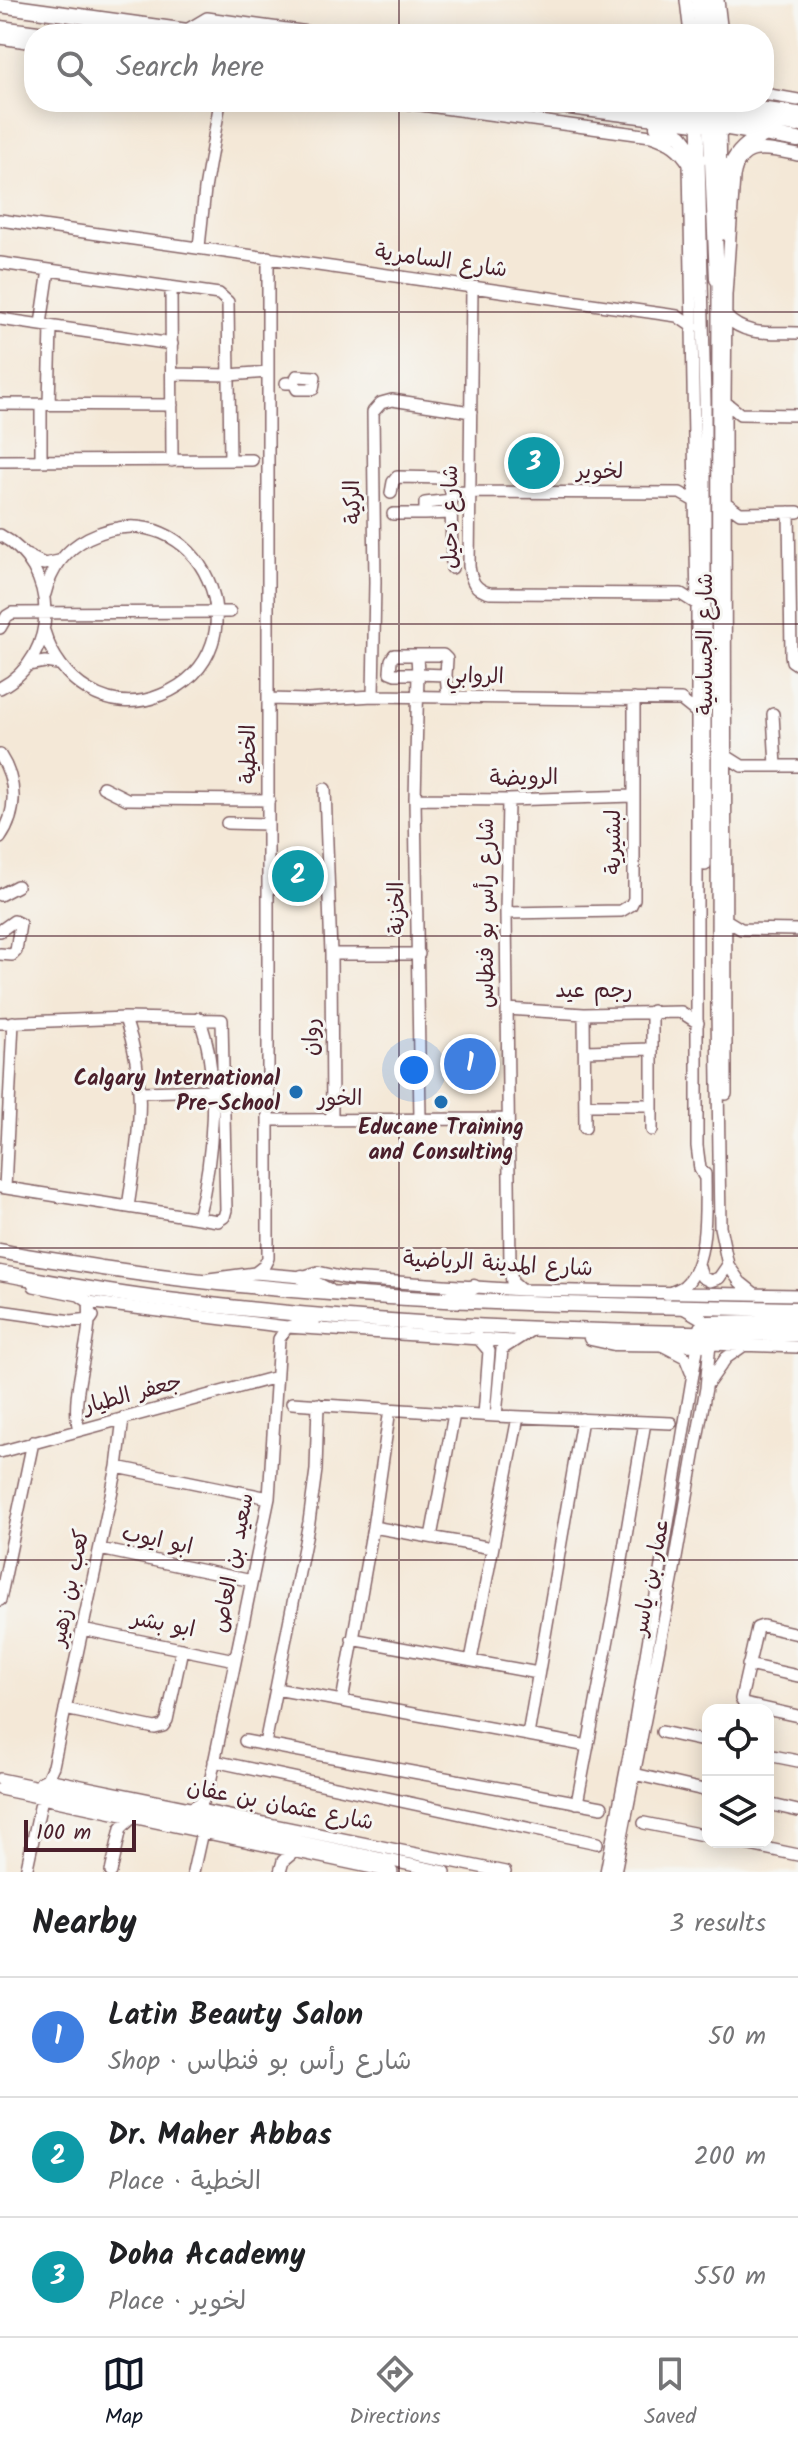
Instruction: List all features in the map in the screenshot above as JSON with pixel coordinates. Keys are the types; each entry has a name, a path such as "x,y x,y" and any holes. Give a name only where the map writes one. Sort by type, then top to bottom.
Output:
{"main road":[{"path":"698,0 701,24"},
{"path":"0,5 135,24"},
{"path":"0,28 24,31"},
{"path":"774,109 782,112"},
{"path":"573,112 673,130 687,141 699,159"},
{"path":"709,112 720,286"},
{"path":"711,112 764,135 798,140"},
{"path":"715,112 798,125"},
{"path":"774,112 798,114"},
{"path":"721,233 728,173 733,157 739,149 764,135"},
{"name":"شارع المدينة الرياضية","path":"3,1253 198,1282 337,1295 440,1301 668,1302 798,1309"},
{"path":"0,1273 166,1300 323,1317 550,1330 798,1336"},
{"path":"302,1277 337,1295"},
{"path":"440,1301 474,1287"},
{"path":"550,1330 584,1324 667,1324 672,1315 668,1302"},
{"path":"568,1330 609,1343 657,1343 798,1321"}],"street":[{"path":"686,0 689,24"},
{"path":"708,0 711,24"},
{"path":"710,15 718,0"},
{"path":"718,0 721,24"},
{"path":"197,24 207,18 250,24"},
{"path":"0,38 24,42"},
{"path":"774,96 798,100"},
{"path":"199,247 218,112"},
{"name":"شارع الجساسية","path":"477,112 626,131 667,141 679,148 689,164 697,582 698,1159 705,1178"},
{"name":"شارع الجساسية","path":"709,112 699,159 705,736 716,966 720,1227 728,1265"},
{"name":"شارع الجساسية","path":"709,112 721,233 722,892 726,940 716,966"},
{"name":"شارع الجساسية","path":"721,546 726,525 721,478 726,316 720,286 736,165 744,155 757,150 798,155"},
{"name":"شارع السامرية","path":"0,220 677,316 693,327"},
{"name":"الخطية","path":"268,257 279,381 269,699 268,1251"},
{"path":"0,263 225,297 228,302 230,460"},
{"path":"41,460 49,270"},
{"path":"692,283 701,270"},
{"path":"171,287 172,461"},
{"name":"شارع دحيل","path":"472,287 471,578 482,591 681,594"},
{"path":"677,316 692,306"},
{"path":"726,316 740,328 750,331 798,333"},
{"path":"0,319 172,344"},
{"path":"172,374 229,375 279,381"},
{"name":"الركية","path":"373,696 373,412 381,403 392,400 471,412"},
{"path":"725,402 740,414 798,415"},
{"path":"0,404 172,405"},
{"path":"725,426 740,414"},
{"path":"0,461 252,460"},
{"path":"391,493 397,477 446,478 451,502 452,568"},
{"path":"680,493 695,480"},
{"name":"لخوير","path":"393,514 425,514 471,491 680,493 696,502"},
{"path":"726,503 740,513 794,512 791,655 792,661 798,665"},
{"path":"726,525 740,513"},
{"path":"44,631 58,664 82,687 102,697 129,701 157,697 173,690 194,672 209,651 216,629 215,593 207,572 190,550 160,532 132,526 104,530 79,543 52,571 45,594"},
{"path":"696,527 705,541"},
{"path":"0,535 25,555 44,564 59,561"},
{"path":"0,688 28,665 44,631 45,594 37,572 25,555"},
{"path":"697,582 681,594 697,604"},
{"path":"0,628 12,613 230,612"},
{"path":"446,675 395,674 390,672 391,660 394,655 443,655 447,659 448,697"},
{"name":"الخزنة","path":"417,655 415,799 420,1119"},
{"path":"28,665 45,662 58,664"},
{"path":"696,712 681,700 697,681 705,662"},
{"name":"الروابي","path":"269,699 373,696 681,700"},
{"name":"لبشيرية","path":"506,913 621,911 631,905 634,899 634,699"},
{"path":"773,714 776,766"},
{"path":"697,725 705,736"},
{"name":"شارع الجساسية","path":"698,1264 705,1221 722,892 726,756 722,732"},
{"path":"726,756 742,766 798,766"},
{"path":"1,760 11,775 14,797 10,820 1,833"},
{"path":"726,777 742,766"},
{"path":"103,787 127,799 269,800"},
{"name":"روان","path":"325,789 331,954 332,1119"},
{"name":"الرويضة","path":"415,799 633,796"},
{"name":"شارع رأس بو فنطاس","path":"508,800 506,913 510,1267 512,1282 522,1290"},
{"path":"227,823 268,824"},
{"path":"0,895 17,886"},
{"path":"726,920 741,929 798,930"},
{"path":"0,931 14,921 20,924 16,951 12,955 0,954"},
{"path":"726,940 741,929"},
{"path":"331,954 419,954"},
{"path":"698,985 716,966"},
{"path":"698,999 681,1012 698,1023"},
{"name":"رجم عيد","path":"507,1009 588,1014 681,1012"},
{"path":"652,1011 652,1130"},
{"path":"585,1128 586,1047 583,1035 588,1014"},
{"path":"198,1218 219,1090 223,1022 219,1019 199,1018 125,1018 6,1022 3,1188 128,1207 198,1218 218,1221 224,1217 226,1160 219,1090 199,1018"},
{"path":"125,1018 136,1049 141,1092 128,1207"},
{"path":"586,1047 651,1049"},
{"path":"141,1092 269,1089"},
{"path":"585,1105 652,1105"},
{"name":"الخور","path":"269,1120 508,1119"},
{"path":"209,1157 226,1160"},
{"path":"255,1273 267,1262 268,1251"},
{"path":"268,1251 276,1267 286,1276"},
{"path":"698,1264 702,1277 710,1281 719,1278 728,1265 740,1282 755,1294"},
{"path":"698,1264 668,1302 694,1313 705,1336 747,1345 798,1347"},
{"path":"495,1289 504,1283 510,1267"},
{"name":"شارع المدينة الرياضية","path":"198,1282 255,1273 302,1277 326,1272 349,1279 668,1302 755,1294 798,1295"},
{"path":"0,1280 79,1295 89,1302 287,1327 512,1341"},
{"path":"79,1430 76,1413 91,1319 89,1302"},
{"path":"0,1311 71,1321 91,1319 101,1308 111,1305"},
{"path":"287,1327 323,1317"},
{"path":"71,1321 88,1337"},
{"path":"261,1323 272,1328 279,1339"},
{"name":"سعيد بن العاص","path":"208,1792 269,1498 279,1339 287,1327"},
{"path":"490,1416 500,1353 512,1341 533,1329"},
{"name":"عمار بن ياسر","path":"606,1872 631,1745 693,1380 705,1336"},
{"name":"عمار بن ياسر","path":"615,1872 706,1388 705,1336"},
{"path":"477,1337 489,1351 490,1416"},
{"path":"657,1343 685,1357 693,1380"},
{"path":"706,1388 726,1358 747,1345"},
{"name":"جعفر الطيار","path":"0,1452 276,1377"},
{"path":"292,1403 490,1416 671,1423"},
{"path":"265,1744 309,1522 316,1470 318,1404"},
{"path":"342,1701 390,1409"},
{"path":"431,1537 454,1414"},
{"path":"471,1660 518,1417"},
{"name":"كعب بن زهير","path":"53,1780 53,1766 117,1467 123,1418"},
{"path":"528,1735 582,1419"},
{"path":"577,1803 645,1422"},
{"path":"0,1600 33,1442"},
{"path":"117,1467 269,1498"},
{"path":"373,1527 492,1548"},
{"name":"ابو ايوب","path":"100,1549 252,1581"},
{"path":"798,1634 759,1627 756,1630 741,1697 743,1703 798,1716"},
{"name":"ابو بشر","path":"82,1629 235,1660"},
{"path":"352,1639 538,1673"},
{"path":"65,1709 155,1728 163,1726 167,1720 182,1649"},
{"path":"748,1665 798,1676"},
{"path":"276,1689 588,1746"},
{"path":"662,1732 702,1741"},
{"path":"245,1741 602,1807"},
{"path":"599,1872 620,1771 631,1745"},
{"path":"774,1756 798,1761"},
{"path":"214,1761 597,1843"},
{"path":"634,1774 702,1790"},
{"name":"شارع عثمان بن عفان","path":"0,1779 445,1872"},
{"path":"31,1785 53,1780"},
{"name":"شارع عثمان بن عفان","path":"53,1780 505,1872"},
{"name":"شارع عثمان بن عفان","path":"0,1789 295,1851 358,1868 387,1871"},
{"path":"190,1809 202,1802 208,1792"},
{"path":"208,1792 211,1805 218,1812 247,1830"},
{"path":"26,1872 42,1798"},
{"path":"774,1805 798,1811"},
{"path":"111,1812 121,1828"},
{"path":"111,1872 121,1828 133,1817"},
{"path":"163,1823 177,1832 251,1846 261,1844"},
{"path":"644,1823 702,1835"},
{"path":"193,1872 201,1836"},
{"path":"274,1847 282,1866 295,1851"},
{"path":"766,1848 798,1855"}],"place":[{"name":"Doha Academy","path":"534,463"},
{"name":"Dr. Maher Abbas","path":"298,876"},
{"name":"Latin Beauty Salon","path":"470,1064"},
{"name":"Calgary International Pre-School","path":"296,1092"},
{"name":"Educane Training and Consulting","path":"441,1102"}]}
